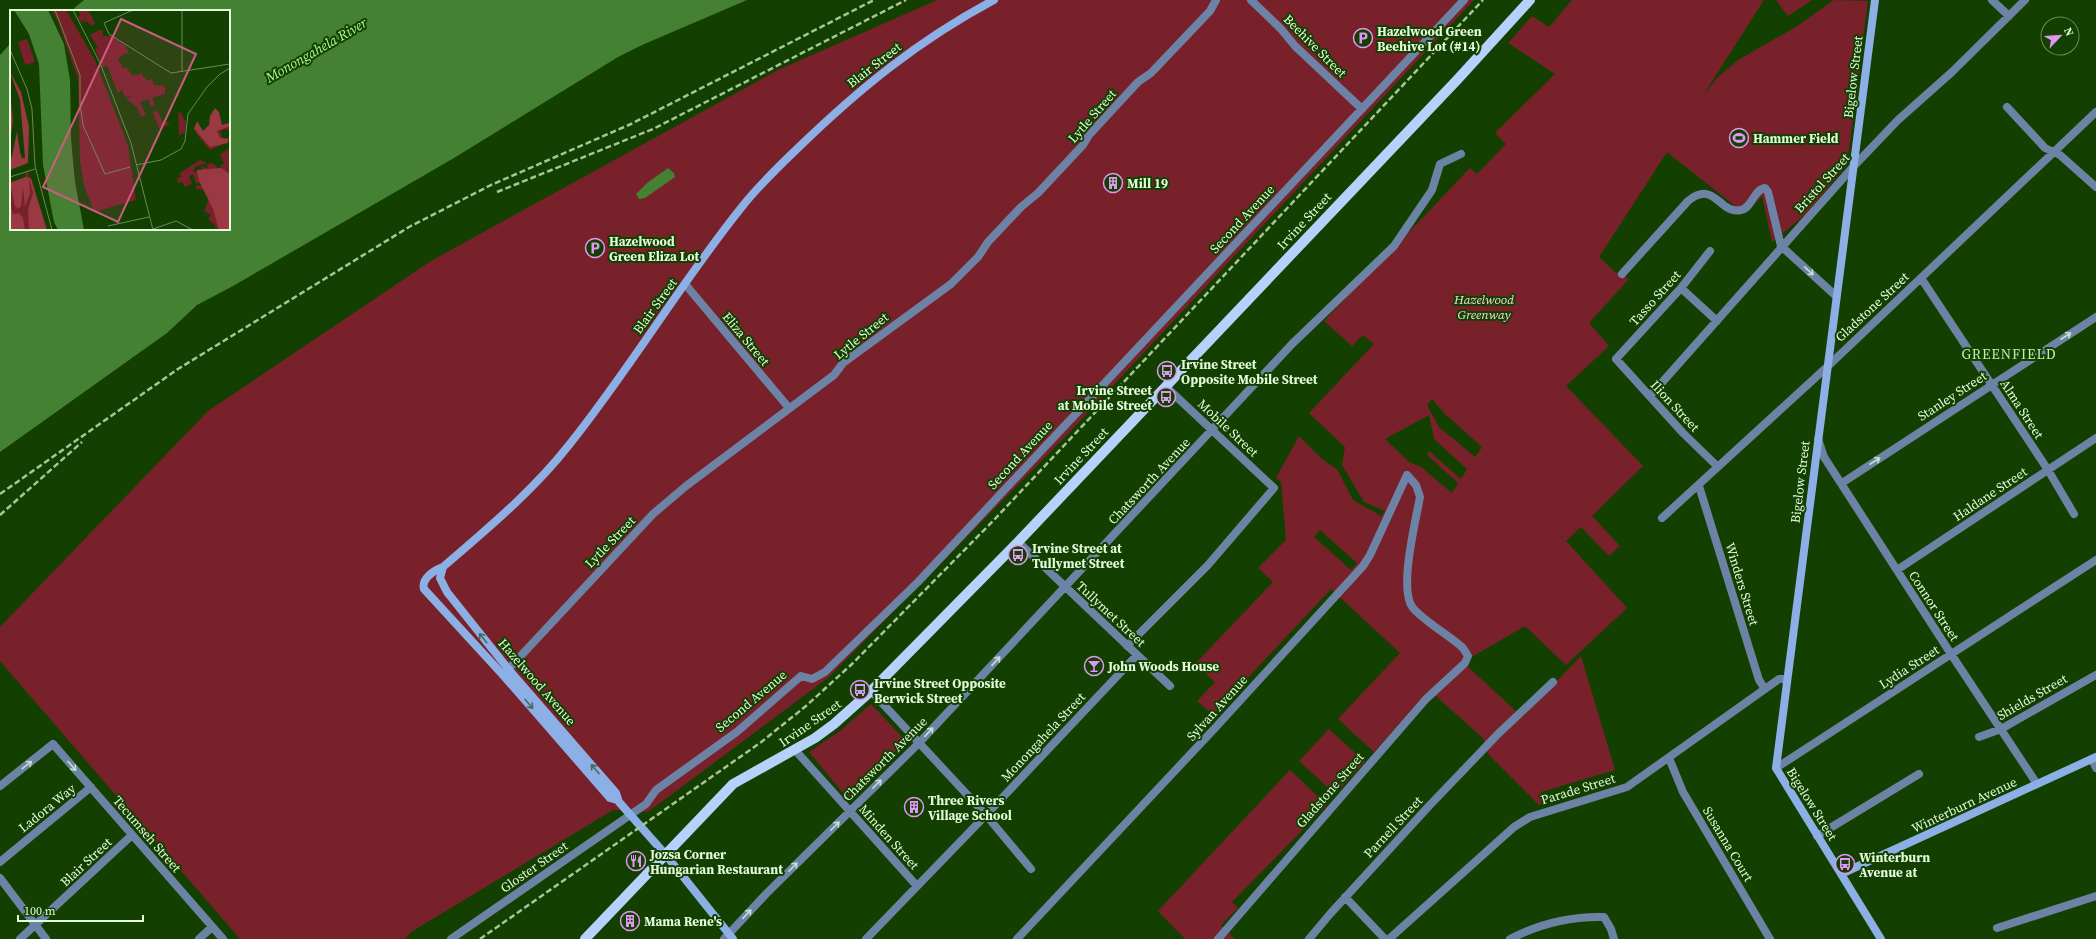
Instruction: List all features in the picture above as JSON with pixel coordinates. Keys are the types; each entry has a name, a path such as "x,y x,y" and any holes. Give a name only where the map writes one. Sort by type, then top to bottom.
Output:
{"main road":[{"name":"Irvine Street","path":"665,854 723,793 746,776 795,750 834,724 871,691 1018,542 1457,80 1530,0"},
{"path":"585,939 665,854"}],"street":[{"name":"Blair Street","path":"427,591 423,585 425,580 436,569 443,567 496,521 536,482 569,445 741,208 776,170 830,117 888,67 994,0"},
{"name":"Lytle Street","path":"506,672 653,514 686,486 834,375 843,363 951,284 978,257 988,242 1020,207 1038,193 1073,156 1089,135 1138,82 1151,73 1210,11 1216,0"},
{"name":"Beehive Street","path":"1251,0 1281,29 1295,46 1362,109"},
{"name":"Second Avenue","path":"630,815 646,804 656,790 749,722 801,676 812,679 819,676 918,582 1464,0"},
{"name":"Bigelow Street","path":"1875,0 1786,679 1776,768 1881,939"},
{"path":"1992,0 2009,16"},
{"name":"Bristol Street","path":"1650,396 1781,246 1853,167 1898,120 1952,72 2025,0"},
{"path":"2007,107 2045,148 2060,155 2096,187"},
{"name":"Gladstone Street","path":"1662,518 1699,486 1827,367 2096,112"},
{"name":"Chatsworth Avenue","path":"729,937 766,894 918,744 1292,344 1394,246 1432,190 1440,164 1461,154"},
{"path":"1622,274 1696,195 1709,194 1733,210 1741,210 1747,207 1760,190 1765,188 1768,192 1781,246 1836,296"},
{"name":"Tasso Street","path":"1616,359 1681,288 1710,252"},
{"name":"Alma Street","path":"1921,278 2048,470 2074,514"},
{"name":"Eliza Street","path":"685,284 790,408"},
{"path":"1681,288 1716,321"},
{"name":"Stanley Street","path":"1842,483 2096,317"},
{"name":"Ilion Street","path":"1616,359 1718,467"},
{"name":"Mobile Street","path":"1128,646 1208,564 1274,488 1213,429 1165,386"},
{"name":"Connor Street","path":"1818,438 1824,457 1842,483 1896,570 2037,784"},
{"name":"Haldane Street","path":"1896,570 2096,438"},
{"name":"Sylvan Avenue","path":"1017,939 1216,728 1363,566 1370,555 1407,475 1416,485 1420,497 1407,575 1408,596 1413,607 1463,648 1468,656 1465,663"},
{"name":"Winders Street","path":"1699,486 1759,680 1765,689"},
{"name":"Tullymet Street","path":"1018,542 1170,686"},
{"name":"Lydia Street","path":"1776,768 1951,654 1958,652 2096,560"},
{"name":"Hazelwood Avenue","path":"443,567 440,578 446,592 506,672 610,798 617,800 665,854 729,937"},
{"name":"Hazelwood Avenue","path":"427,591 506,672"},
{"name":"Monongahela Street","path":"866,939 986,815 1137,655"},
{"name":"Gladstone Street","path":"1218,939 1426,699 1465,663"},
{"name":"Shields Street","path":"1979,737 2001,729 2096,675"},
{"name":"Parade Street","path":"1389,939 1514,827 1530,817 1627,787 1779,679 1786,679"},
{"name":"Parnell Street","path":"1309,939 1345,897 1498,734 1553,682"},
{"path":"871,691 918,744 986,815 1030,869"},
{"name":"Tecumseh Street","path":"0,786 53,744 222,939"},
{"name":"Minden Street","path":"795,750 917,886"},
{"name":"Susanna Court","path":"1669,758 1683,792 1770,939"},
{"path":"2094,758 2096,768"},
{"name":"Winterburn Avenue","path":"1841,874 2094,758"},
{"path":"1817,836 1919,774"},
{"name":"Ladora Way","path":"0,862 91,787"},
{"name":"Gloster Street","path":"451,939 630,815"},
{"name":"Blair Street","path":"20,939 132,835"},
{"path":"0,878 46,939"},
{"path":"1997,928 2096,896"},
{"path":"1345,897 1385,939"},
{"path":"1510,939 1528,930 1546,924 1575,918 1604,917 1611,929 1614,939"},
{"path":"199,939 212,927"}],"green space":[{"path":"937,0 1474,0 1063,439 829,677 648,812 613,810 411,932 405,939 240,939 0,661 0,627 208,411 431,261 778,70"},
{"name":"Hazelwood Greenway","path":"1572,0 1764,0 1704,94 1719,76 1738,60 1796,27 1834,0 1868,1 1847,165 1806,214 1772,242 1762,196 1745,214 1667,152 1599,257 1615,272 1629,279 1589,323 1609,346 1566,386 1643,466 1592,516 1620,546 1609,556 1581,527 1566,541 1627,608 1566,665 1525,626 1463,662 1522,717 1581,656 1615,770 1541,792 1544,804 1539,805 1488,754 1483,738 1429,690 1374,752 1338,719 1400,653 1331,589 1213,715 1197,701 1215,682 1195,664 1273,582 1258,568 1286,540 1281,482 1276,478 1299,436 1323,460 1337,469 1353,500 1381,516 1385,511 1364,502 1342,465 1345,447 1309,413 1374,344 1363,335 1352,346 1324,321 1470,168 1477,174 1506,144 1495,133 1555,74 1508,43 1532,16 1549,27","holes":["1432,399 1445,414 1482,447 1475,457 1439,427 1427,405","1429,415 1434,439 1467,469 1461,479 1429,451 1427,455 1458,483 1452,493 1421,467 1409,462 1385,439","1320,530 1357,563 1351,570 1314,537"]},
{"path":"1776,0 1812,0 1788,16"},
{"path":"871,704 906,741 848,799 809,752 840,731"},
{"path":"1329,729 1365,762 1335,794 1299,761"},
{"path":"1290,770 1327,805 1232,902 1238,908 1221,925 1235,939 1185,939 1158,911"}],"water":[{"name":"Monongahela River","path":"84,0 747,0 642,45 618,57 454,158 233,286 197,305 167,333 0,452 0,55 10,44 10,230 230,230 230,10 72,10"},
{"path":"668,168 674,173 675,177 645,198 639,199 636,194 647,183"}],"railway":[{"path":"0,494 178,369 409,227 491,185 631,124 874,0"},
{"path":"497,192 653,129 906,0"},
{"path":"480,939 760,743 806,706 852,664 993,521 1483,0"},
{"path":"0,515 82,442"}],"place":[{"name":"Hazelwood Green Beehive Lot (#14)","path":"1363,38"},
{"name":"Hammer Field","path":"1739,138"},
{"name":"Mill 19","path":"1113,183"},
{"name":"Hazelwood Green Eliza Lot","path":"595,248"},
{"name":"Irvine Street Opposite Mobile Street","path":"1167,371"},
{"name":"Irvine Street at Mobile Street","path":"1166,397"},
{"name":"Irvine Street at Tullymet Street","path":"1018,555"},
{"name":"John Woods House","path":"1094,666"},
{"name":"Irvine Street Opposite Berwick Street","path":"860,690"},
{"name":"Three Rivers Village School","path":"914,807"},
{"name":"Jozsa Corner Hungarian Restaurant","path":"636,861"},
{"name":"Winterburn Avenue at","path":"1845,864"},
{"name":"Mama Rene's","path":"630,921"}],"district":[{"name":"GREENFIELD","path":"2009,354"}]}
